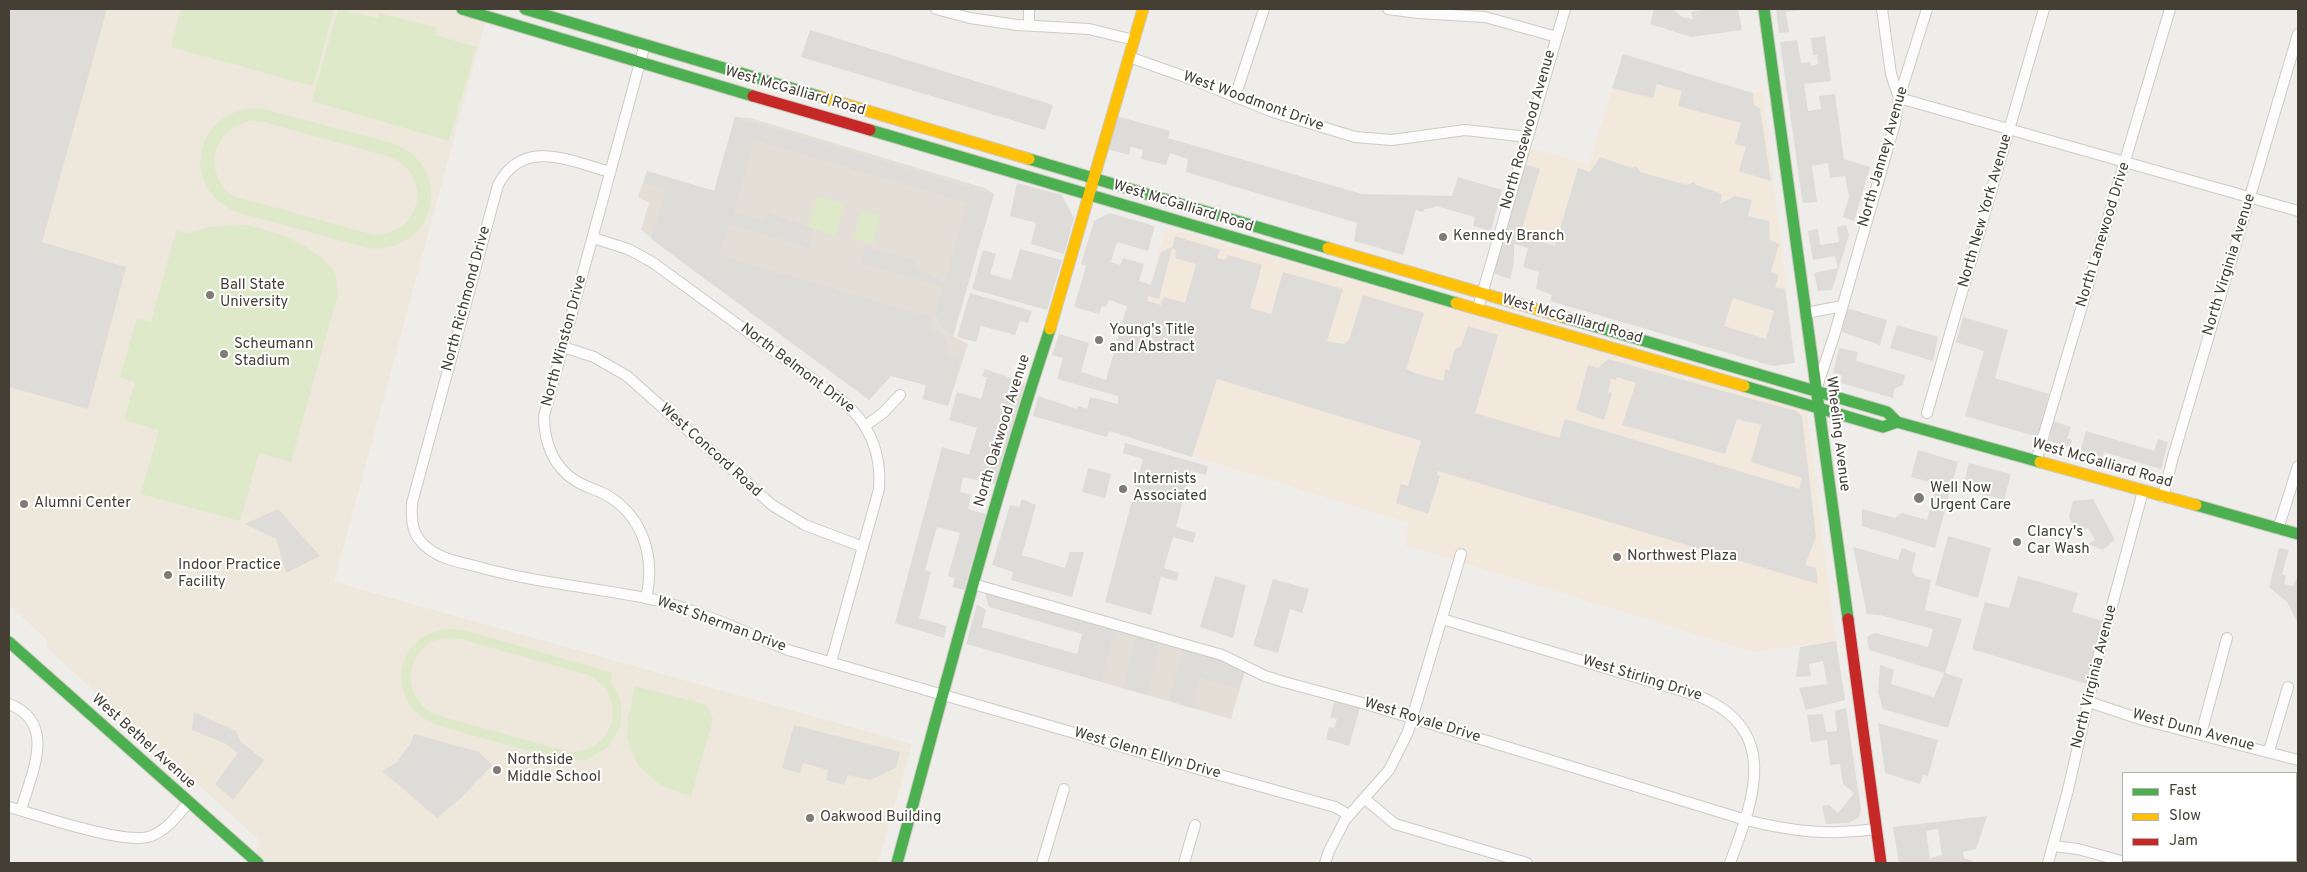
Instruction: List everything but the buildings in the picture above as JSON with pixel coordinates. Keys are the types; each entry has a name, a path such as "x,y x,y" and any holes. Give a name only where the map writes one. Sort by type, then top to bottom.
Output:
{"main road":[{"name":"West McGalliard Road","path":"462,9 1245,242 1818,408 1883,426 1897,422"},
{"name":"West McGalliard Road","path":"525,9 1094,179 1816,390 1887,412 1897,422 2298,534"},
{"name":"North Oakwood Avenue","path":"897,863 973,584 1090,195 1142,9"},
{"name":"Wheeling Avenue","path":"1764,9 1881,863"},
{"name":"West Bethel Avenue","path":"9,642 188,803 258,863"}],"street":[{"path":"936,9 990,21 1076,27 1134,40"},
{"path":"1029,9 1029,25"},
{"path":"1235,97 1264,9"},
{"path":"1388,9 1418,13 1485,17 1557,36"},
{"name":"North Rosewood Avenue","path":"1478,308 1565,9"},
{"path":"1882,9 1891,74 1899,98 2298,210"},
{"name":"North Janney Avenue","path":"1816,390 1895,123 1899,98 1927,9"},
{"name":"North New York Avenue","path":"1927,412 2044,9"},
{"name":"North Lanewood Drive","path":"2036,461 2170,9"},
{"name":"North Virginia Avenue","path":"2163,497 2247,202 2298,34"},
{"name":"North Winston Drive","path":"645,44 544,416 548,446 556,462 568,475 612,498 636,522 645,540 649,559 650,578 646,598"},
{"name":"West Woodmont Drive","path":"1129,57 1273,112 1355,137 1392,140 1465,130 1528,137"},
{"name":"North Richmond Drive","path":"415,535 411,522 412,503 501,179 511,168 523,160 542,155 610,172"},
{"name":"North Belmont Drive","path":"593,238 628,249 664,270 840,399 865,426 877,454 880,479 877,498 831,662"},
{"path":"1806,313 1842,306"},
{"name":"West Concord Road","path":"563,347 594,357 626,376 772,505 805,525 863,547"},
{"path":"865,426 883,413 900,394"},
{"path":"2278,529 2298,466"},
{"name":"North Virginia Avenue","path":"2048,863 2089,702 2099,654 2143,491"},
{"name":"West Sherman Drive","path":"415,535 428,549 441,556 497,572 559,585 646,598 688,610 788,650 943,694"},
{"path":"1325,863 1336,835 1349,815 1389,770 1404,740 1461,554"},
{"name":"West Royale Drive","path":"973,584 1222,655 1265,676 1284,682 1412,718 1746,820 1772,827 1813,833 1842,833 1875,828"},
{"name":"West Stirling Drive","path":"1442,619 1696,695 1716,704 1729,714 1742,730 1752,752 1756,776 1746,820"},
{"path":"2201,734 2226,638"},
{"path":"2269,751 2288,687"},
{"name":"West Glenn Ellyn Drive","path":"943,694 1335,807 1349,815"},
{"name":"West Dunn Avenue","path":"2089,702 2143,720 2298,760"},
{"path":"9,704 21,710 31,719 38,742 21,810"},
{"path":"1042,863 1064,790"},
{"path":"1365,799 1395,824 1526,863"},
{"path":"9,807 119,837 140,839 151,836 169,826 188,803"},
{"path":"1730,863 1746,820"},
{"path":"1184,863 1195,825"},
{"path":"2053,846 2078,849 2122,861"}],"shaded area":[{"name":"Ball State University","path":"9,9 489,9 334,582 912,744 878,863 254,863 260,841 46,647 47,640 9,605"},
{"path":"9,9 107,9 42,242 126,267 88,409 9,387"},
{"path":"1654,9 1673,9 1682,17 1693,19 1691,12 1709,9 1738,9 1742,30 1691,37 1650,24"},
{"path":"1776,9 1808,9 1786,12 1789,32 1779,33"},
{"path":"810,30 1053,105 1045,130 801,57"},
{"path":"1825,36 1831,81 1804,84 1808,111 1821,109 1819,96 1835,94 1844,159 1870,167 1854,221 1843,217 1849,197 1845,176 1830,178 1828,163 1812,166 1817,202 1803,203 1802,199 1780,42 1797,40 1801,63 1810,62 1811,66 1818,64 1817,55 1813,55 1811,38"},
{"path":"1623,54 1752,93 1763,91 1795,363 1773,366 1690,343 1671,335 1565,249 1506,231 1530,148 1589,164"},
{"path":"1623,54 1753,93 1754,105 1760,108 1771,181 1739,171 1746,147 1735,144 1741,123 1678,106 1682,91 1657,84 1653,98 1612,88"},
{"path":"1117,116 1170,131 1168,138 1362,194 1452,196 1458,177 1502,190 1491,231 1473,226 1475,217 1436,206 1424,209 1423,212 1416,210 1403,255 1354,241 1357,223 1186,172 1188,159 1170,153 1166,165 1141,159 1143,150 1131,147 1129,155 1107,149"},
{"path":"735,117 750,118 985,188 994,194 953,336 968,344 948,406 923,399 926,385 891,376 869,400 641,230 649,203 638,197 647,171 714,191"},
{"path":"735,117 994,194 953,336 944,329 935,314 943,287 860,263 866,246 917,261 916,268 945,282 967,203 754,140 734,212 763,221 768,213 814,229 812,237 808,248 729,224 719,255 934,318 931,329 943,333 949,347 947,354 961,358 948,406 923,399 926,385 891,376 869,400 651,239 666,190 643,183 647,171 714,191"},
{"path":"1600,157 1632,168 1636,166 1640,172 1687,185 1694,182 1696,185 1722,194 1720,204 1735,196 1752,200 1748,216 1769,221 1770,240 1779,244 1771,272 1779,275 1775,287 1785,289 1795,363 1773,366 1550,301 1552,295 1536,289 1539,272 1523,267 1528,248 1514,244 1514,262 1510,279 1493,273 1525,164 1540,169 1520,235 1555,246 1578,168 1590,172","holes":["1733,298 1774,311 1766,339 1724,326"]},
{"path":"1017,183 1062,195 1074,218 1064,254 1031,244 1036,223 1010,216"},
{"path":"1109,213 1155,226 1148,251 1117,242 1111,262 1120,265 1123,258 1144,264 1139,281 1151,285 1161,252 1172,247 1175,236 1220,250 1217,258 1226,260 1228,255 1262,265 1250,308 1271,314 1283,272 1343,289 1327,341 1344,344 1349,340 1363,295 1424,313 1406,369 1443,381 1446,369 1449,370 1455,349 1461,346 1468,326 1498,335 1475,413 1559,438 1565,419 1799,489 1802,478 1751,462 1761,425 1737,419 1725,454 1622,425 1636,383 1617,377 1616,380 1611,379 1608,392 1612,393 1604,420 1576,410 1588,365 1598,368 1608,359 1796,411 1802,416 1816,537 1805,565 1816,568 1818,584 1438,471 1437,475 1440,476 1428,514 1396,503 1401,484 1408,486 1421,441 1217,379 1192,457 1109,431 1107,437 1033,416 1038,396 1077,409 1078,406 1087,409 1090,397 1118,404 1118,396 1057,379 1063,358 1052,355 1059,334 1089,343 1081,372 1106,380 1127,306 1109,300 1106,307 1102,306 1099,314 1074,307 1086,266 1081,264 1094,221","holes":["1172,248 1176,251 1175,258 1196,264 1185,303 1164,297 1161,305 1147,301 1148,296 1159,299"]},
{"path":"1846,225 1849,235 1832,290 1818,291 1814,273 1838,268 1835,256 1813,260 1808,231 1818,229 1820,245 1839,242 1837,227"},
{"path":"1166,228 1792,404 1804,411 1807,415 1836,641 1754,652 1405,545 1409,523 1109,430"},
{"path":"1020,249 1062,260 1047,310 972,289 983,250 996,254 990,274 1011,280"},
{"path":"970,293 1032,311 1028,323 1020,321 1015,335 981,326 976,342 957,337"},
{"path":"1847,308 1887,320 1880,345 1842,332"},
{"path":"1963,317 2008,330 1995,378 2049,394 2038,437 1965,416 1984,351 1956,342"},
{"path":"1897,325 1938,337 1933,361 1890,348"},
{"path":"1839,348 1858,352 1856,361 1905,375 1903,385 1894,389 1893,398 1841,383 1842,375 1833,373"},
{"path":"985,369 1025,383 995,484 963,477 960,492 971,495 968,509 986,514 964,590 952,587 955,578 948,576 960,533 937,527 925,570 931,572 919,618 947,626 944,638 895,623 942,447 969,455 977,428 949,420 957,392 981,399 987,378 982,376"},
{"path":"2053,421 2071,427 2067,438 2072,440 2070,447 2049,441"},
{"path":"2086,431 2154,451 2158,439 2168,442 2161,469 2104,452 2101,462 2079,456"},
{"path":"1125,443 1208,466 1206,475 1191,471 1176,527 1196,533 1193,543 1173,537 1164,568 1179,573 1177,581 1161,577 1151,615 1105,602 1143,459 1123,453"},
{"path":"1918,450 1958,462 1935,548 1862,526 1862,509 1895,518 1902,513 1927,520 1937,484 1911,477"},
{"path":"1969,463 2011,474 2004,500 1962,489"},
{"path":"1088,468 1111,474 1105,498 1082,492"},
{"path":"1022,499 1036,505 1022,555 1065,568 1070,552 1084,552 1072,597 1011,580 1013,572 992,565 1010,505 1019,507"},
{"path":"2093,499 2115,540 2103,550 2088,544 2095,540 2088,528 2077,533 2069,517 2073,501"},
{"path":"278,509 320,556 286,573 276,539 245,524"},
{"path":"1948,536 1991,548 1978,598 1935,585"},
{"path":"1853,547 1898,560 1902,548 1916,553 1912,570 1915,576 1931,580 1925,610 1962,619 1945,673 1963,679 1948,728 1883,709 1878,692 1880,665 1894,670 1891,684 1934,697 1944,673 1869,650 1867,637 1875,633 1928,647 1933,629 1880,615 1867,614"},
{"path":"2279,548 2289,550 2282,574 2286,576 2284,584 2293,586 2296,579 2298,580 2298,623 2287,602 2269,587"},
{"path":"1215,576 1246,585 1233,638 1200,627"},
{"path":"2018,576 2078,593 2072,612 2103,621 2087,684 1972,649 1985,602 2009,608"},
{"path":"1273,579 1309,589 1302,613 1290,609 1278,653 1253,646"},
{"path":"985,593 1115,629 1102,682 966,644 977,604 986,610 982,627 1077,654 1082,634 989,607"},
{"path":"1103,627 1183,647 1245,671 1231,719 1087,678"},
{"path":"1136,635 1160,642 1147,695 1123,688"},
{"path":"1836,641 1845,700 1806,710 1799,688 1827,684 1823,661 1809,664 1811,676 1796,677 1800,647"},
{"path":"1183,647 1221,658 1245,671 1239,689 1200,678 1191,708 1169,700"},
{"path":"1335,700 1360,708 1349,746 1326,739 1329,727 1334,728 1337,719 1330,717"},
{"path":"1846,708 1861,810 1859,817 1849,823 1826,824 1822,806 1829,805 1838,813 1854,793 1843,784 1840,764 1830,765 1827,740 1811,742 1807,715 1823,714 1826,732 1837,731 1835,711"},
{"path":"194,712 236,731 241,742 264,760 233,800 215,784 238,753 226,744 192,730"},
{"path":"1878,723 1938,740 1928,776 1923,775 1920,784 1885,773"},
{"path":"794,725 900,752 896,768 870,780 848,775 844,785 826,780 828,770 803,763 800,773 782,768"},
{"path":"414,734 479,752 492,765 459,800 437,818 382,771 396,763 410,744"},
{"path":"1987,816 1976,849 1963,852 1964,858 1973,861 1972,863 1899,863 1893,827","holes":["1938,829 1942,855 1930,858 1926,831"]}],"green space":[{"path":"181,9 334,9 313,86 171,47"},
{"path":"338,9 378,18 380,13 437,28 435,35 476,47 449,141 312,101"},
{"path":"259,108 392,143 412,154 424,169 431,186 430,205 424,222 412,236 395,246 372,249 240,213 220,202 208,187 201,170 202,152 208,135 219,121 237,112","holes":["251,121 264,122 387,156 402,164 412,175 417,188 417,201 412,214 404,224 391,232 374,235 233,196 223,186 217,175 215,163 220,141 238,125"]},
{"path":"817,196 844,204 836,236 808,227"},
{"path":"861,210 880,215 873,244 853,239"},
{"name":"Scheumann Stadium","path":"244,225 293,240 316,253 333,270 338,293 291,462 259,453 240,521 141,494 159,430 124,420 135,382 120,377 137,318 151,322 176,231 187,233 210,227"},
{"path":"448,629 464,630 612,673 611,681 621,700 621,725 608,747 586,760 560,760 437,725 420,715 408,702 402,687 402,672 406,657 415,644 429,634","holes":["442,638 461,639 591,676 603,686 610,698 613,711 606,735 597,744 585,750 569,752 440,716 427,709 418,700 412,688 413,664 419,653 429,644"]},
{"path":"635,686 706,705 713,719 691,796 661,786 638,765 627,740 628,720"}],"traffic: fast":[{"path":"462,9 753,96"},
{"path":"525,9 821,97"},
{"path":"1764,9 1848,619"},
{"path":"870,130 1456,303"},
{"path":"1029,159 1328,248"},
{"path":"1563,317 1887,412 1897,422 2040,462"},
{"path":"897,863 989,528 1050,329"},
{"path":"1744,386 1883,427 1897,422"},
{"path":"2196,505 2298,534"},
{"path":"9,642 258,863"}],"traffic: slow":[{"path":"1050,329 1143,9"},
{"path":"821,97 1029,159"},
{"path":"1328,248 1563,317"},
{"path":"1456,303 1744,386"},
{"path":"2040,462 2196,505"}],"traffic: jam":[{"path":"753,96 870,130"},
{"path":"1848,619 1881,863"}],"place":[{"name":"Kennedy Branch","path":"1443,237"},
{"name":"Ball State University","path":"210,295"},
{"name":"Young's Title and Abstract","path":"1099,340"},
{"name":"Scheumann Stadium","path":"224,354"},
{"name":"Internists Associated","path":"1123,489"},
{"name":"Well Now Urgent Care","path":"1919,498"},
{"name":"Alumni Center","path":"24,504"},
{"name":"Clancy's Car Wash","path":"2017,542"},
{"name":"Northwest Plaza","path":"1617,557"},
{"name":"Indoor Practice Facility","path":"168,575"},
{"name":"Northside Middle School","path":"497,770"},
{"name":"Oakwood Building","path":"810,818"}]}
